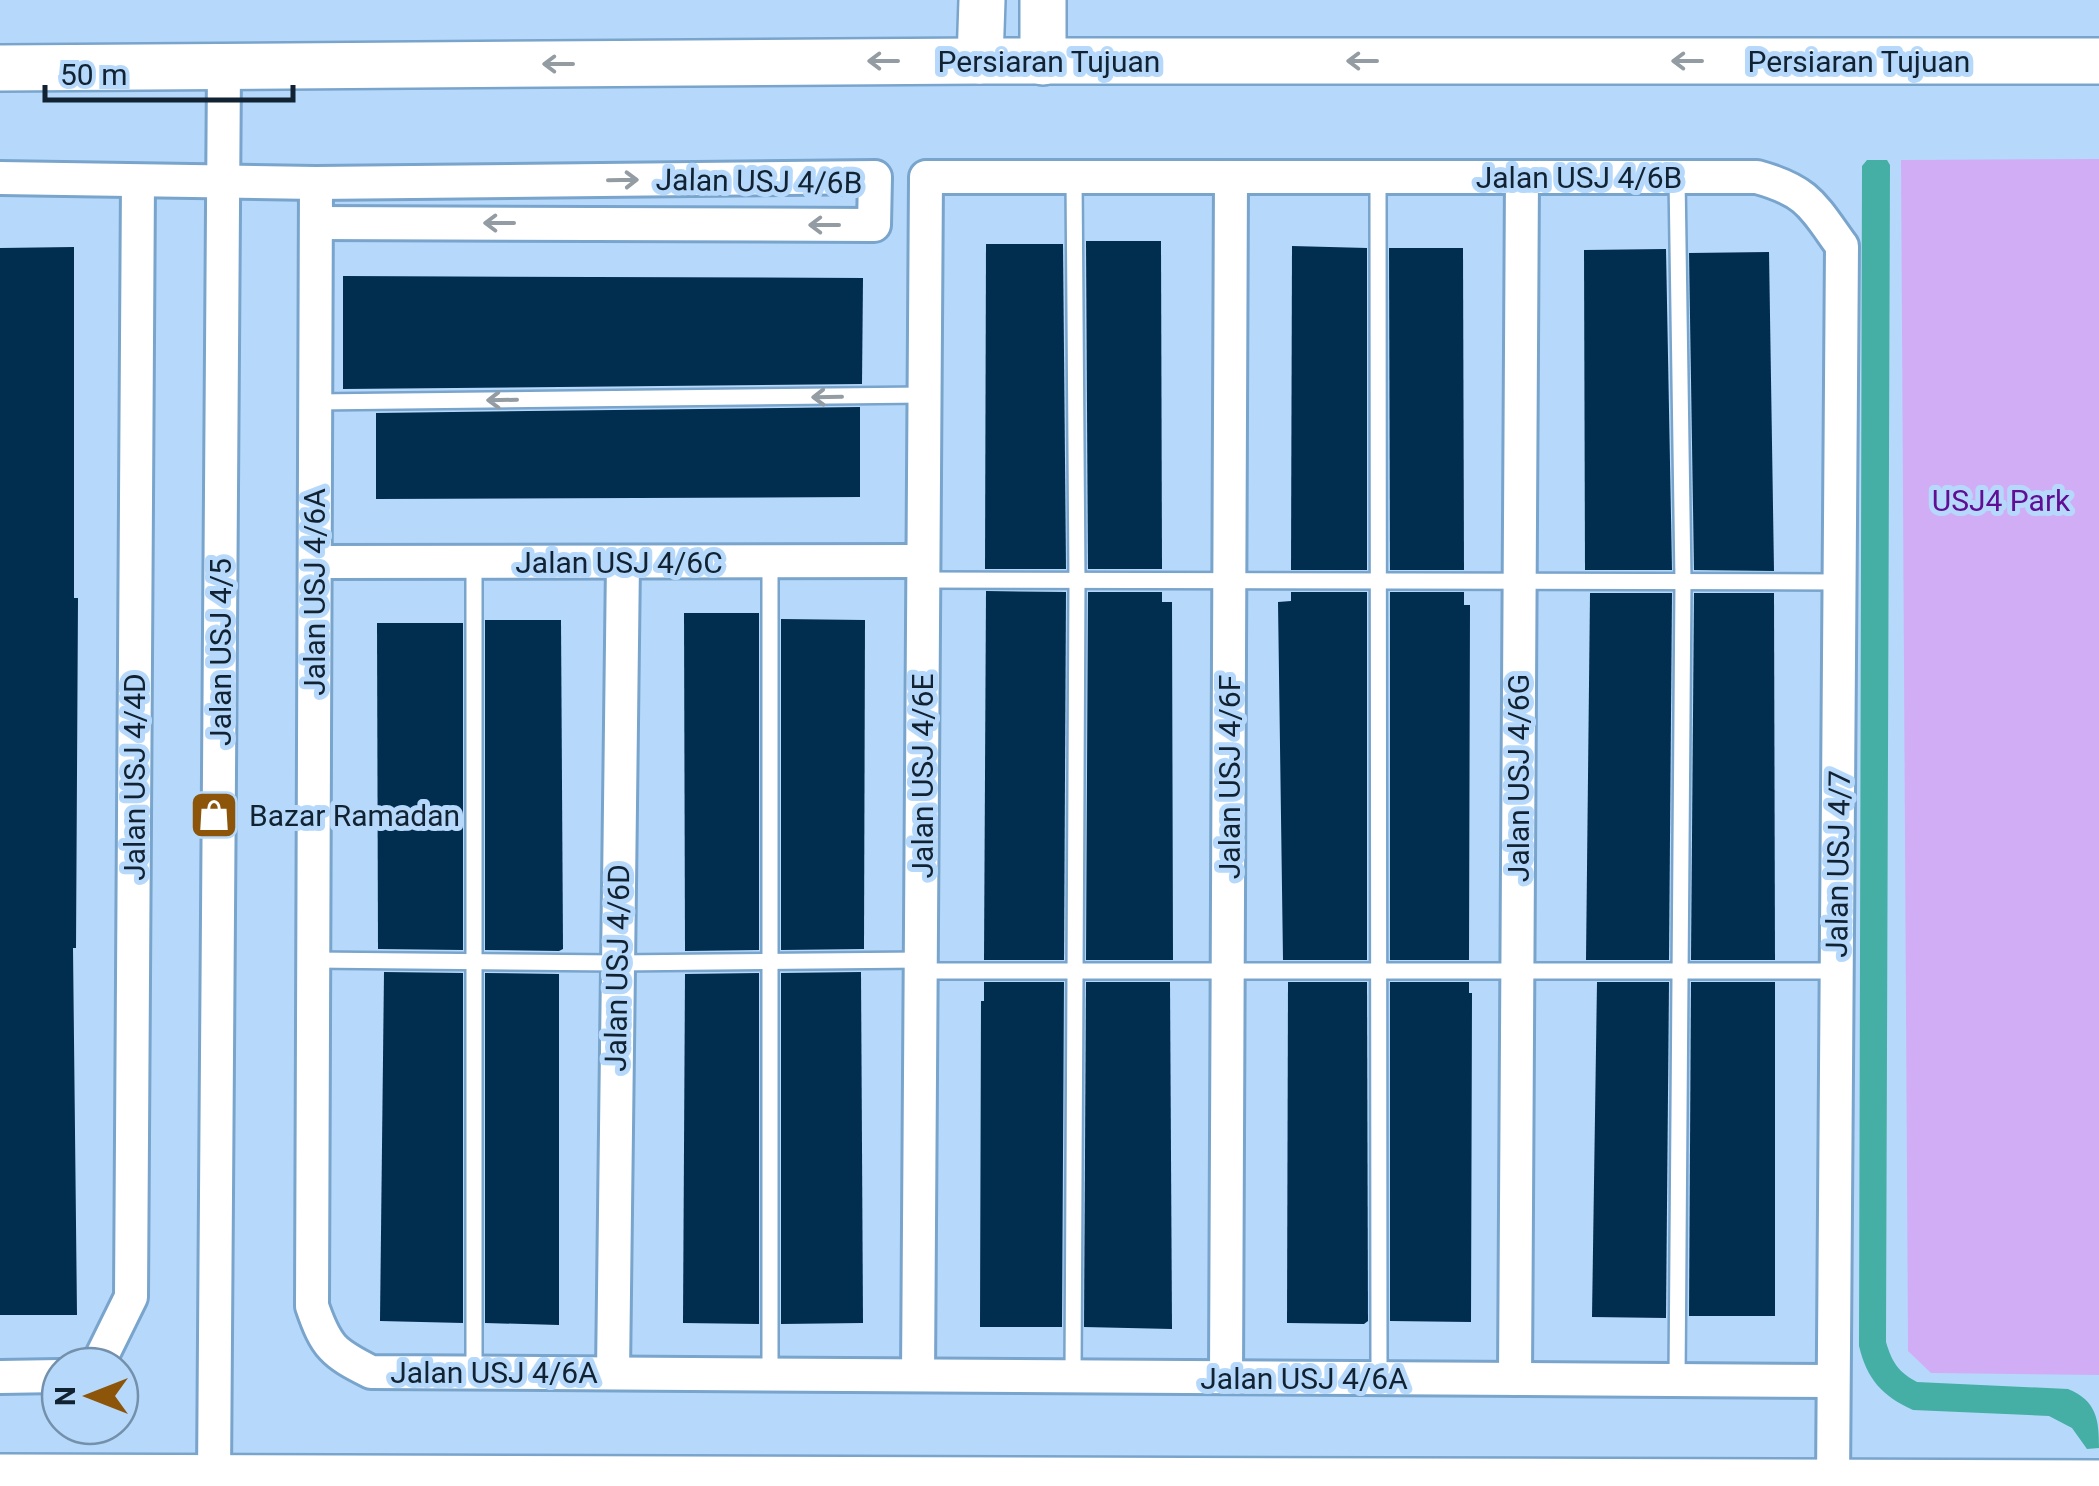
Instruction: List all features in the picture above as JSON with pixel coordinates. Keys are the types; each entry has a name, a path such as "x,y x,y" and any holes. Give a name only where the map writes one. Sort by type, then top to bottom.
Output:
{"main road":[{"path":"980,60 982,0"},
{"path":"1043,0 1043,62"},
{"name":"Persiaran Tujuan","path":"0,68 980,60 2099,61"},
{"path":"0,1477 2099,1482"}],"street":[{"name":"Jalan USJ 4/5","path":"214,1478 224,67"},
{"name":"Jalan USJ 4/6B","path":"926,177 1757,178 1786,185 1807,198 1842,246"},
{"name":"Jalan USJ 4/6E","path":"918,1375 926,177"},
{"name":"Jalan USJ 4/6F","path":"1226,1377 1231,177"},
{"name":"Jalan USJ 4/6G","path":"1515,1379 1522,177"},
{"name":"Jalan USJ 4/6B","path":"0,178 223,184 875,178 874,225 316,222"},
{"name":"Jalan USJ 4/4D","path":"107,1346 130,1297 138,181"},
{"name":"Jalan USJ 4/6A","path":"316,184 312,1306 322,1335 340,1357 371,1372 1833,1381"},
{"name":"Jalan USJ 4/7","path":"1834,1482 1842,246"},
{"name":"Jalan USJ 4/6C","path":"314,562 770,561 923,570"},
{"name":"Jalan USJ 4/6D","path":"613,1373 622,562"},
{"path":"0,1377 40,1376"}],"lane":[{"path":"1073,1376 1077,580 1074,177"},
{"path":"1378,177 1379,1378"},
{"path":"1677,177 1683,581 1677,1380"},
{"path":"315,402 924,396"},
{"path":"770,561 770,1374"},
{"path":"474,562 474,1372"},
{"path":"923,570 1077,580 1842,582"},
{"path":"313,960 773,961 1076,971 1837,971"}],"green space":[{"name":"USJ4 Park","path":"2099,159 2099,1375 1931,1373 1908,1351 1901,160"}],"shaded area":[{"path":"1867,160 1887,160 1890,165 1886,1342 1897,1366 1917,1382 2068,1389 2091,1406 2099,1448 2087,1449 2072,1428 2049,1416 1913,1410 1877,1385 1859,1346 1862,166"}],"building":[{"path":"1086,241 1161,241 1162,569 1088,569"},
{"path":"986,244 1063,244 1066,569 985,569"},
{"path":"1292,246 1367,248 1367,570 1291,570"},
{"path":"74,247 74,598 78,598 73,948 77,1315 0,1315 0,248"},
{"path":"1389,248 1463,248 1464,570 1390,570"},
{"path":"1666,249 1672,570 1585,570 1584,250"},
{"path":"1769,252 1774,571 1694,570 1689,253"},
{"path":"343,276 863,278 862,384 343,389"},
{"path":"860,407 860,497 376,499 376,413"},
{"path":"986,591 1066,592 1064,960 984,960"},
{"path":"1088,592 1162,592 1162,602 1172,602 1173,960 1086,960"},
{"path":"1291,592 1367,592 1367,960 1283,960 1278,602 1291,601"},
{"path":"1390,592 1464,592 1464,605 1470,605 1469,960 1390,960"},
{"path":"1590,593 1672,593 1669,960 1586,960"},
{"path":"1694,593 1774,593 1775,960 1691,960"},
{"path":"684,613 759,613 759,950 685,951"},
{"path":"781,619 865,620 864,949 781,950"},
{"path":"485,620 561,620 563,949 559,951 485,950"},
{"path":"377,623 463,623 463,950 378,949"},
{"path":"384,972 463,973 463,1323 380,1321"},
{"path":"861,972 863,1323 781,1324 781,973"},
{"path":"485,973 559,974 559,1325 485,1323"},
{"path":"759,973 759,1324 683,1323 685,974"},
{"path":"984,982 1064,982 1062,1327 980,1327"},
{"path":"1086,982 1170,982 1172,1329 1084,1327"},
{"path":"1288,982 1367,982 1368,1321 1364,1324 1287,1323"},
{"path":"1390,982 1469,982 1472,993 1471,1322 1390,1321"},
{"path":"1597,982 1669,982 1666,1318 1592,1317"},
{"path":"1691,982 1775,982 1775,1316 1689,1316"}],"place":[{"name":"Bazar Ramadan","path":"214,815"}]}
